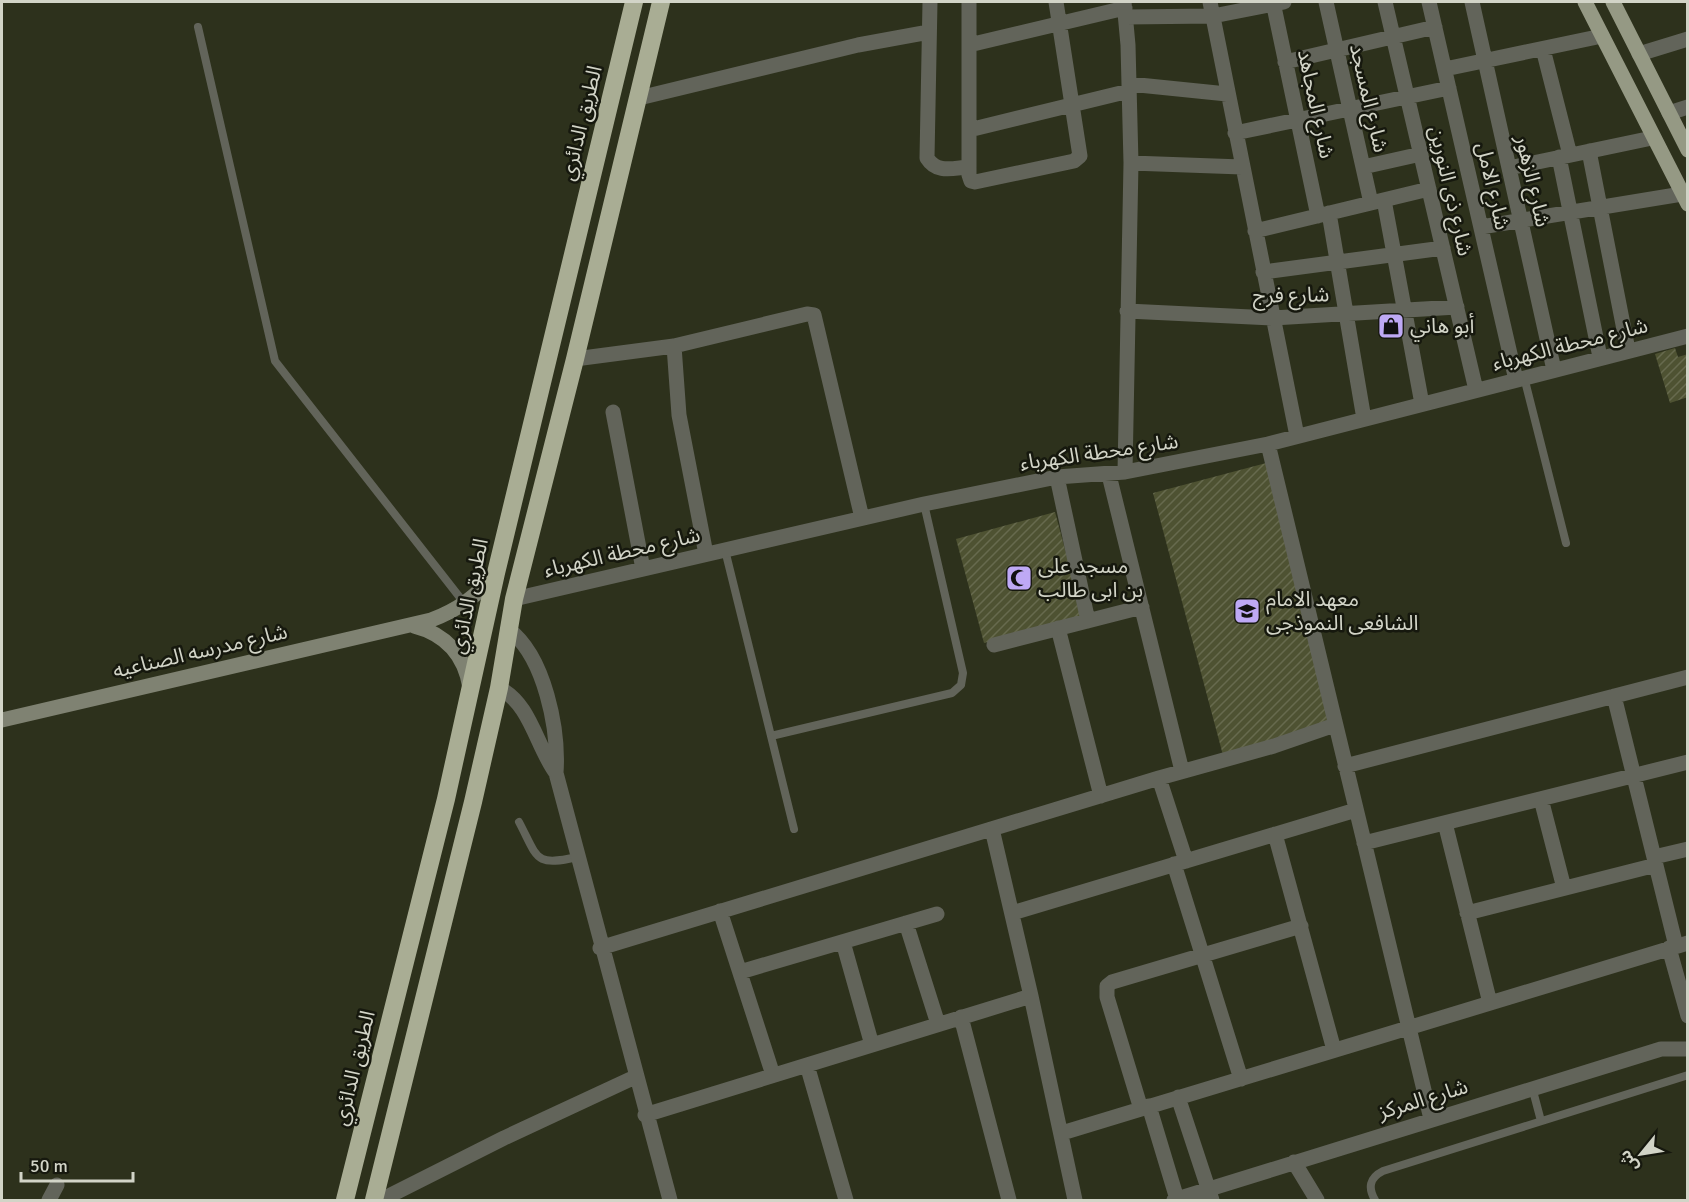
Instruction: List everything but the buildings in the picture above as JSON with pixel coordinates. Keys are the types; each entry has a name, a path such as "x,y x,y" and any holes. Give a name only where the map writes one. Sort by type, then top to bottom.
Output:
{"highway":[{"name":"الطريق الدائري","path":"345,1200 471,695 496,573 634,2"},
{"path":"374,1200 473,802 499,688 514,599 616,193 661,2"},
{"path":"589,185 616,193"}],"main road":[{"path":"1585,2 1652,138 1685,199"},
{"path":"1613,2 1688,150"}],"street":[{"path":"930,2 927,158 934,167 940,170 969,167"},
{"path":"969,2 969,179 975,182 1078,159 1081,148 1056,2"},
{"path":"969,45 1125,9 1212,9 1277,2"},
{"name":"شارع المجاهد","path":"1277,2 1285,62 1298,120 1337,262 1364,419"},
{"name":"شارع المسجد","path":"1326,2 1363,167 1378,202 1394,254 1422,404"},
{"name":"شارع ذى النورين","path":"1385,2 1476,390"},
{"name":"شارع الامل","path":"1429,2 1481,227 1520,379"},
{"name":"شارع الزهور","path":"1472,2 1554,370"},
{"path":"1125,9 1131,163 1125,472"},
{"path":"1212,9 1227,94 1297,436"},
{"path":"1285,62 1435,27"},
{"path":"639,98 858,45 929,32"},
{"path":"1445,69 1602,36"},
{"path":"1639,54 1688,39"},
{"path":"1543,49 1565,156 1570,212 1600,357"},
{"path":"969,130 1074,105 1129,88 1227,94"},
{"path":"1235,133 1449,88"},
{"path":"1669,113 1688,107"},
{"path":"1509,168 1652,138"},
{"path":"1589,151 1628,350"},
{"path":"1363,167 1421,154"},
{"path":"1131,163 1242,166"},
{"path":"1255,231 1429,189"},
{"path":"1481,227 1600,207 1685,199"},
{"path":"1263,272 1443,248"},
{"name":"شارع فرج","path":"1127,311 1273,318 1456,306"},
{"path":"575,359 674,346 801,315 814,315 862,518"},
{"name":"شارع محطة الكهرباء","path":"514,599 924,504 1058,477 1109,475 1268,444 1688,336"},
{"path":"674,346 679,415 706,554"},
{"path":"613,412 644,569"},
{"path":"1268,444 1431,1119"},
{"path":"1109,475 1182,771"},
{"path":"1058,477 1088,621"},
{"name":"شارع مدرسه الصناعيه","path":"2,720 431,620 465,604 480,593 496,573"},
{"path":"994,645 1142,607"},
{"path":"408,624 428,629 446,640 464,665 471,695"},
{"path":"1058,628 1101,796"},
{"path":"508,629 528,648 537,668 555,730 556,773 600,948 670,1200"},
{"path":"1345,766 1688,677"},
{"path":"499,688 524,711 541,750 556,773"},
{"path":"1614,696 1677,946 1688,1016"},
{"path":"600,948 1182,771 1274,746 1335,724"},
{"path":"1364,843 1688,762"},
{"path":"1159,778 1203,956 1241,1079"},
{"path":"1540,799 1564,888"},
{"path":"1012,913 1356,810"},
{"path":"1444,823 1490,1003"},
{"path":"992,829 1062,1133 1075,1200"},
{"path":"1275,834 1334,1050"},
{"path":"1467,913 1564,888 1688,849"},
{"path":"720,911 773,1076"},
{"path":"740,972 937,914"},
{"path":"906,922 938,1024"},
{"path":"1175,1200 1107,997 1107,986 1112,982 1300,926"},
{"path":"843,942 872,1045"},
{"path":"1062,1133 1677,946"},
{"path":"645,1115 1031,996"},
{"path":"962,1017 1009,1200"},
{"name":"شارع المركز","path":"1175,1200 1210,1196 1294,1162 1661,1049 1688,1049"},
{"path":"807,1065 846,1200"},
{"path":"381,1200 504,1138 635,1077"},
{"path":"1178,1098 1210,1196"},
{"path":"1294,1162 1317,1200"},
{"path":"49,1200 57,1185"}],"lane":[{"path":"198,27 275,361 465,604"},
{"path":"1520,379 1566,543"},
{"path":"771,736 952,693 961,685 963,673 924,504"},
{"path":"725,550 794,829"},
{"path":"519,822 543,861 554,862 577,857"},
{"path":"1375,1200 1370,1185 1372,1179 1383,1171 1688,1076"},
{"path":"1532,1087 1541,1121"}],"place":[{"name":"أبو هاني","path":"1391,326"},
{"name":"مسجد على بن ابى طالب","path":"1019,578"},
{"name":"معهد الامام الشافعى النموذجى","path":"1247,611"}]}
